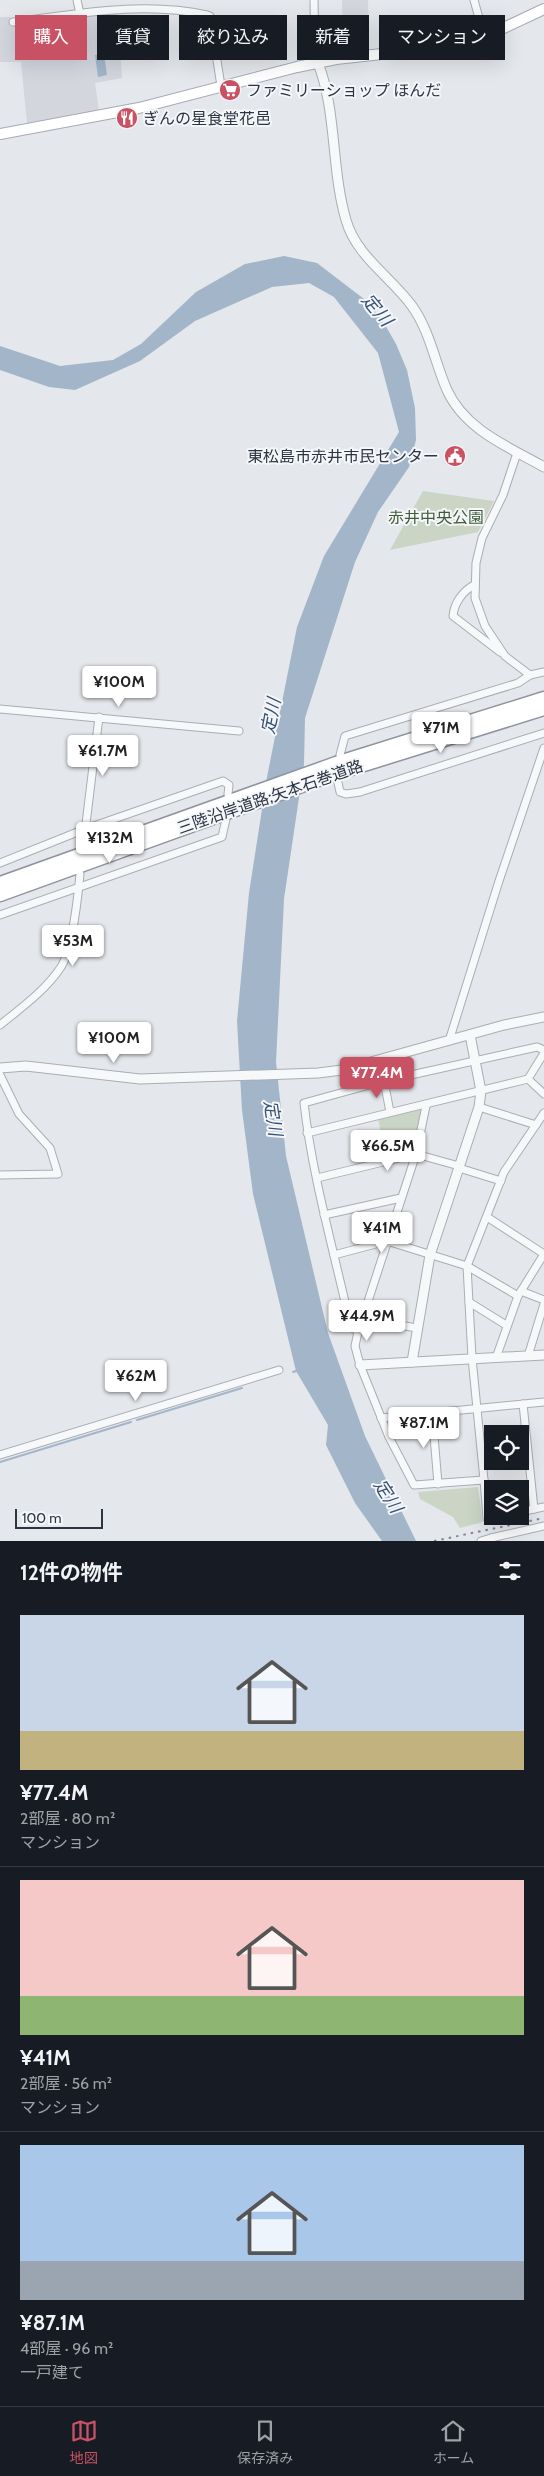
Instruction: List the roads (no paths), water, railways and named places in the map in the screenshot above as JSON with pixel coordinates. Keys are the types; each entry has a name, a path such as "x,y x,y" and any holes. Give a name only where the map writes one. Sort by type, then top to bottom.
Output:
{"highway":[{"name":"三陸沿岸道路;矢本石巻道路","path":"0,883 544,698"},
{"name":"三陸沿岸道路;矢本石巻道路","path":"337,768 544,709"},
{"name":"三陸沿岸道路;矢本石巻道路","path":"0,895 229,806"}],"main road":[{"path":"505,27 544,10"},
{"path":"0,134 139,108 318,63 379,55"}],"street":[{"path":"76,0 80,14"},
{"path":"180,0 180,9"},
{"path":"314,0 315,55 326,99 342,208 351,233 375,267 413,308 424,328 448,392 464,416 476,427 517,453 544,467"},
{"path":"474,0 478,15"},
{"path":"13,22 149,7 180,9 210,16 221,86"},
{"path":"505,656 485,626 475,598 474,585 476,563 482,538 503,495 517,453"},
{"path":"474,585 467,589 454,606 453,616 530,675"},
{"path":"544,672 530,675 518,683 345,736 337,768 340,792 346,794 360,792 544,733"},
{"path":"0,709 239,731"},
{"path":"85,832 99,717"},
{"path":"449,1041 498,881 544,748"},
{"path":"0,863 223,781 229,785 229,806 222,837 0,915"},
{"path":"0,1025 44,988 62,966 71,934 80,874"},
{"path":"0,1068 26,1066 140,1079 230,1077 342,1070 544,1017"},
{"path":"412,1362 430,1255 479,1107 482,1091 470,1035"},
{"path":"308,1133 390,1112 426,1106 528,1079 544,1052 537,1047 384,1081 304,1102 308,1133 324,1215 350,1326 358,1332"},
{"path":"0,1075 19,1114 50,1148 58,1174 0,1175"},
{"path":"528,1079 544,1094"},
{"path":"384,1081 390,1112"},
{"path":"426,1106 416,1154 355,1346 360,1365 399,1459 414,1485 484,1480 472,1358 467,1266 504,1172 544,1113"},
{"path":"479,1107 536,1125"},
{"path":"317,1178 416,1154 501,1181"},
{"path":"324,1215 401,1198"},
{"path":"487,1217 544,1254 520,1294 506,1325 496,1358"},
{"path":"334,1255 387,1241 467,1266 520,1294 544,1300"},
{"path":"469,1302 506,1325"},
{"path":"528,1356 544,1304"},
{"path":"363,1319 417,1328"},
{"path":"360,1365 544,1355"},
{"path":"0,1455 279,1370"},
{"path":"382,1418 544,1402"},
{"path":"523,1404 534,1509"},
{"path":"432,1412 438,1484"},
{"path":"529,1510 544,1506"},
{"path":"481,1541 492,1540 544,1526"}],"water":[{"path":"95,55 97,55 97,60 105,60 107,75 98,77"},
{"name":"定川","path":"284,256 317,263 364,299 380,316 396,344 407,370 415,408 416,440 409,467 378,512 355,562 305,718 304,764 284,899 276,1062 286,1156 328,1333 365,1436 416,1541 382,1541 355,1503 326,1445 328,1425 296,1371 253,1194 242,1110 237,1021 249,893 267,777 297,627 324,556 399,432 378,353 334,297 309,283 272,287 195,321 140,361 75,390 49,387 0,370 0,346 60,366 113,360 141,344 196,292 245,264"}],"waterway":[{"path":"137,1420 242,1388"},
{"path":"0,1462 131,1422"}],"tunnel":[{"path":"82,856 85,834"}],"railway":[{"path":"434,1541 544,1518"}],"place":[{"name":"ファミリーショップ ほんだ","path":"230,90"},
{"name":"ぎんの星食堂花邑","path":"127,118"},
{"name":"東松島市赤井市民センター","path":"455,456"}],"park label":[{"name":"赤井中央公園","path":"436,517"}]}
